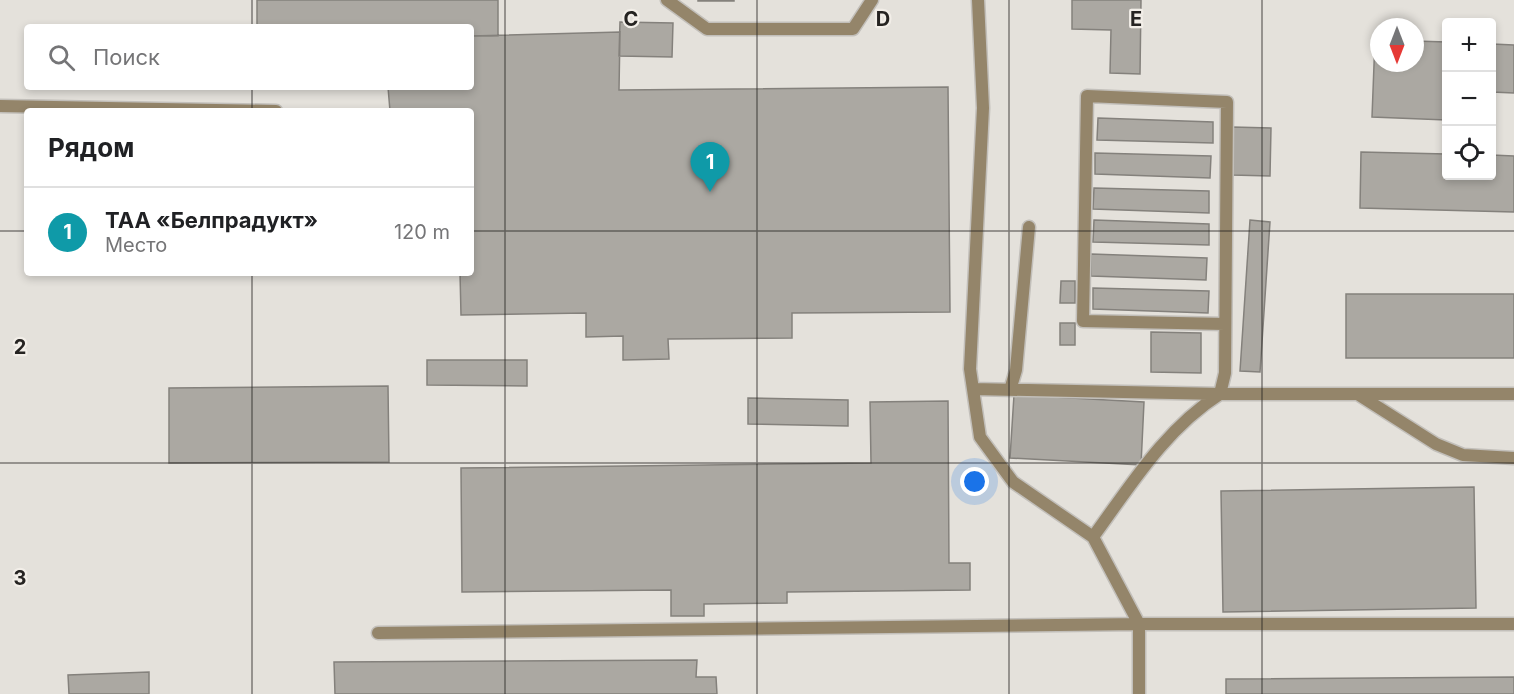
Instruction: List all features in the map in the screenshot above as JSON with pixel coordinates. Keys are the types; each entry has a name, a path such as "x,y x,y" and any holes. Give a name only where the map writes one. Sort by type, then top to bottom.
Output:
{"lane":[{"path":"667,0 707,29 854,29 872,0"},
{"path":"978,0 983,108 970,369 980,437 1013,482 1093,537 1139,624 1139,694"},
{"path":"1093,537 1168,436 1197,409 1220,394 1225,373 1227,102 1087,96 1083,321 1225,324"},
{"path":"0,106 110,108"},
{"path":"1010,390 1016,370 1029,227"},
{"path":"973,389 1220,394 1514,394"},
{"path":"1358,394 1445,448 1473,457 1514,458"},
{"path":"378,633 1139,624 1514,624"}],"building":[{"path":"257,0 498,0 498,36 474,36 474,24 257,24"},
{"path":"734,0 734,1 698,1"},
{"path":"1072,0 1141,0 1140,74 1110,73 1111,30 1072,29"},
{"path":"620,22 673,23 672,57 619,56"},
{"path":"620,32 619,90 948,87 950,312 792,313 792,338 668,339 669,359 623,360 623,336 586,337 586,313 461,315 460,276 474,276 474,108 390,108 388,90 474,90 474,36"},
{"path":"1424,41 1442,42 1442,120 1372,117 1374,72 1424,72"},
{"path":"1496,44 1514,45 1514,93 1496,92"},
{"path":"1098,118 1213,122 1213,143 1097,140"},
{"path":"1232,127 1271,128 1270,176 1232,175"},
{"path":"1361,152 1442,154 1442,180 1496,180 1496,155 1514,156 1514,212 1360,208"},
{"path":"1095,153 1211,156 1210,178 1095,174"},
{"path":"1094,188 1209,191 1209,213 1093,209"},
{"path":"1094,220 1209,224 1209,245 1093,242"},
{"path":"1250,220 1270,222 1260,372 1240,371"},
{"path":"1091,254 1207,258 1206,280 1091,276"},
{"path":"1061,281 1075,281 1075,303 1060,303"},
{"path":"1093,288 1209,291 1208,313 1093,309"},
{"path":"1346,294 1514,294 1514,358 1346,358"},
{"path":"1060,323 1075,323 1075,345 1060,345"},
{"path":"1151,332 1201,333 1201,373 1151,372"},
{"path":"427,360 527,360 527,386 427,385"},
{"path":"388,386 389,462 169,463 169,388"},
{"path":"1014,395 1144,402 1141,465 1010,458"},
{"path":"748,398 848,400 848,426 748,424"},
{"path":"948,401 949,563 970,563 970,590 787,592 787,603 704,604 704,616 671,616 671,590 462,592 461,468 871,463 870,402"},
{"path":"1474,487 1476,608 1223,612 1221,491"},
{"path":"697,660 696,677 716,677 717,694 335,694 334,662"},
{"path":"149,672 149,694 69,694 68,675"},
{"path":"1514,677 1514,694 1226,694 1226,679"}],"place":[{"name":"ТАА «Белпрадукт»","path":"710,192"}]}
